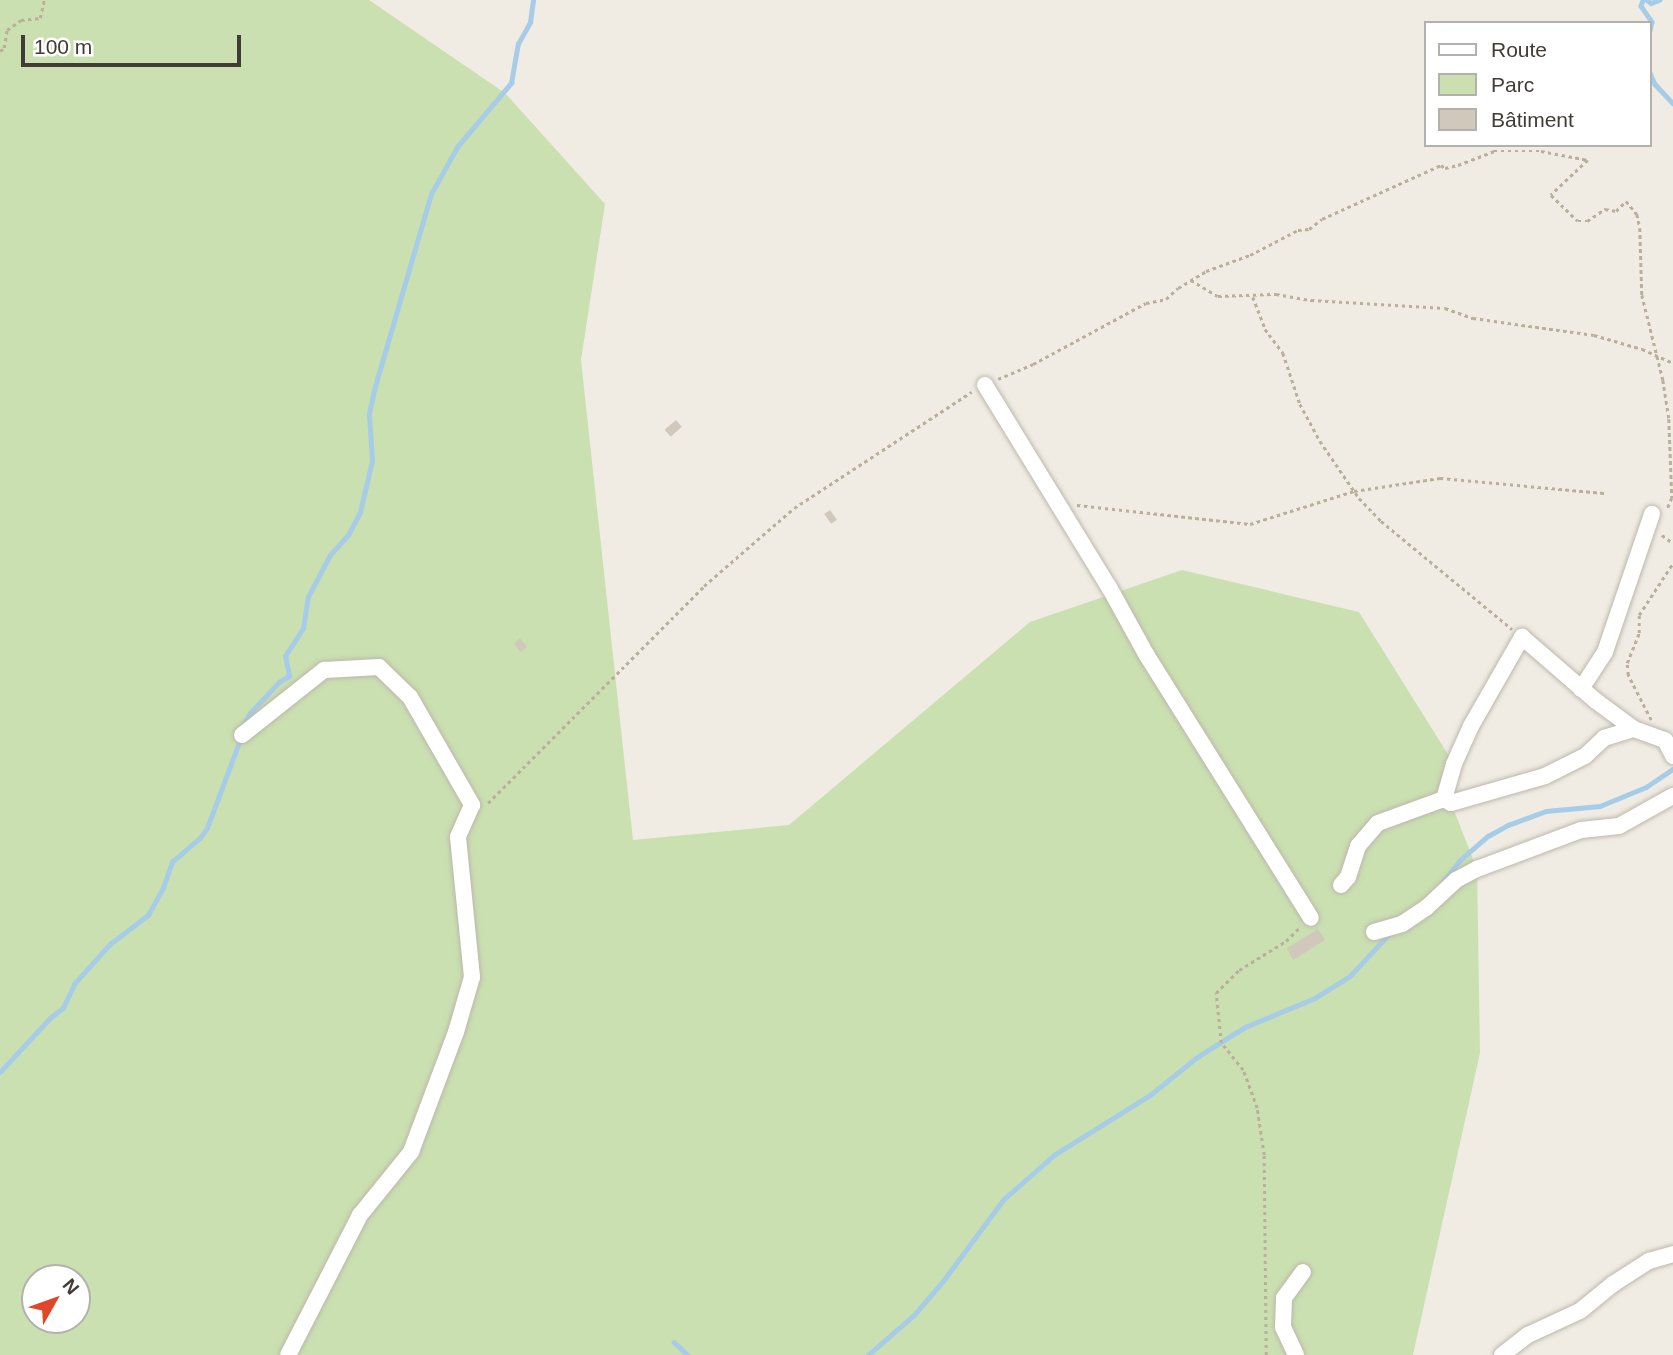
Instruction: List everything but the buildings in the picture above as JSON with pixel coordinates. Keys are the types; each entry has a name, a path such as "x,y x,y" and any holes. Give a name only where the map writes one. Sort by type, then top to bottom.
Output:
{"street":[{"path":"985,385 1146,654 1311,918"},
{"path":"1581,689 1605,652 1658,520"},
{"path":"1444,799 1454,764 1471,726 1522,637 1581,689 1634,729 1665,740 1673,756"},
{"path":"242,735 324,670 379,667 410,697 472,805 457,837 472,976 456,1032 411,1152 360,1215 288,1355"},
{"path":"1341,885 1348,877 1358,846 1378,823 1444,799 1451,803 1545,776 1585,756 1604,738 1634,729"},
{"path":"1374,932 1402,924 1426,908 1456,880 1477,869 1581,830 1619,826 1673,796"},
{"path":"1502,1355 1528,1335 1580,1311 1613,1284 1649,1261 1673,1254"},
{"path":"1296,1355 1283,1327 1284,1298 1303,1272"}],"path":[{"path":"0,51 4,48 8,30 21,20 40,18 44,0"},
{"path":"483,808 704,586 794,508 975,388 1076,342 1105,323 1146,303 1166,299 1191,280 1441,166 1445,168 1458,165 1494,151 1541,151 1588,160 1552,195 1568,214 1578,221 1587,221 1605,209 1616,211 1626,201 1637,214 1640,228 1642,295 1664,380 1670,437 1672,498 1658,520 1659,534 1673,543"},
{"path":"1191,280 1218,296 1253,297 1276,294 1311,300 1445,309 1473,318 1594,335 1673,363"},
{"path":"1253,297 1265,329 1283,353 1300,404 1320,441 1354,491 1381,521 1522,637"},
{"path":"1056,503 1250,524 1354,491 1440,478 1606,493"},
{"path":"1665,740 1654,726 1628,674 1627,663 1639,633 1639,615 1673,563"},
{"path":"1265,1355 1264,1155 1257,1108 1243,1070 1221,1043 1216,993 1239,970 1286,941 1311,918"}],"green space":[{"path":"0,0 369,0 505,93 605,204 581,360 633,840 789,825 1030,622 1182,570 1359,612 1454,764 1451,803 1477,869 1480,1053 1413,1355 0,1355"}],"waterway":[{"path":"241,729 250,713 279,682 289,676 285,656 303,628 308,597 330,555 348,535 360,512 372,461 369,414 374,390 431,194 457,147 511,83 518,44 530,22 533,0"},
{"path":"1643,0 1641,6 1651,21"},
{"path":"1647,0 1651,3 1659,0"},
{"path":"1652,77 1673,103"},
{"path":"0,1072 50,1018 63,1008 74,984 110,944 148,915 163,888 172,862 200,838 207,828 241,737"},
{"path":"1442,883 1459,861 1488,836 1508,825 1546,811 1600,806 1646,787 1673,769"},
{"path":"868,1355 914,1315 1004,1199 1054,1155 1150,1095 1196,1058 1245,1027 1315,998 1350,976 1390,933"},
{"path":"674,1342 688,1355"}]}
